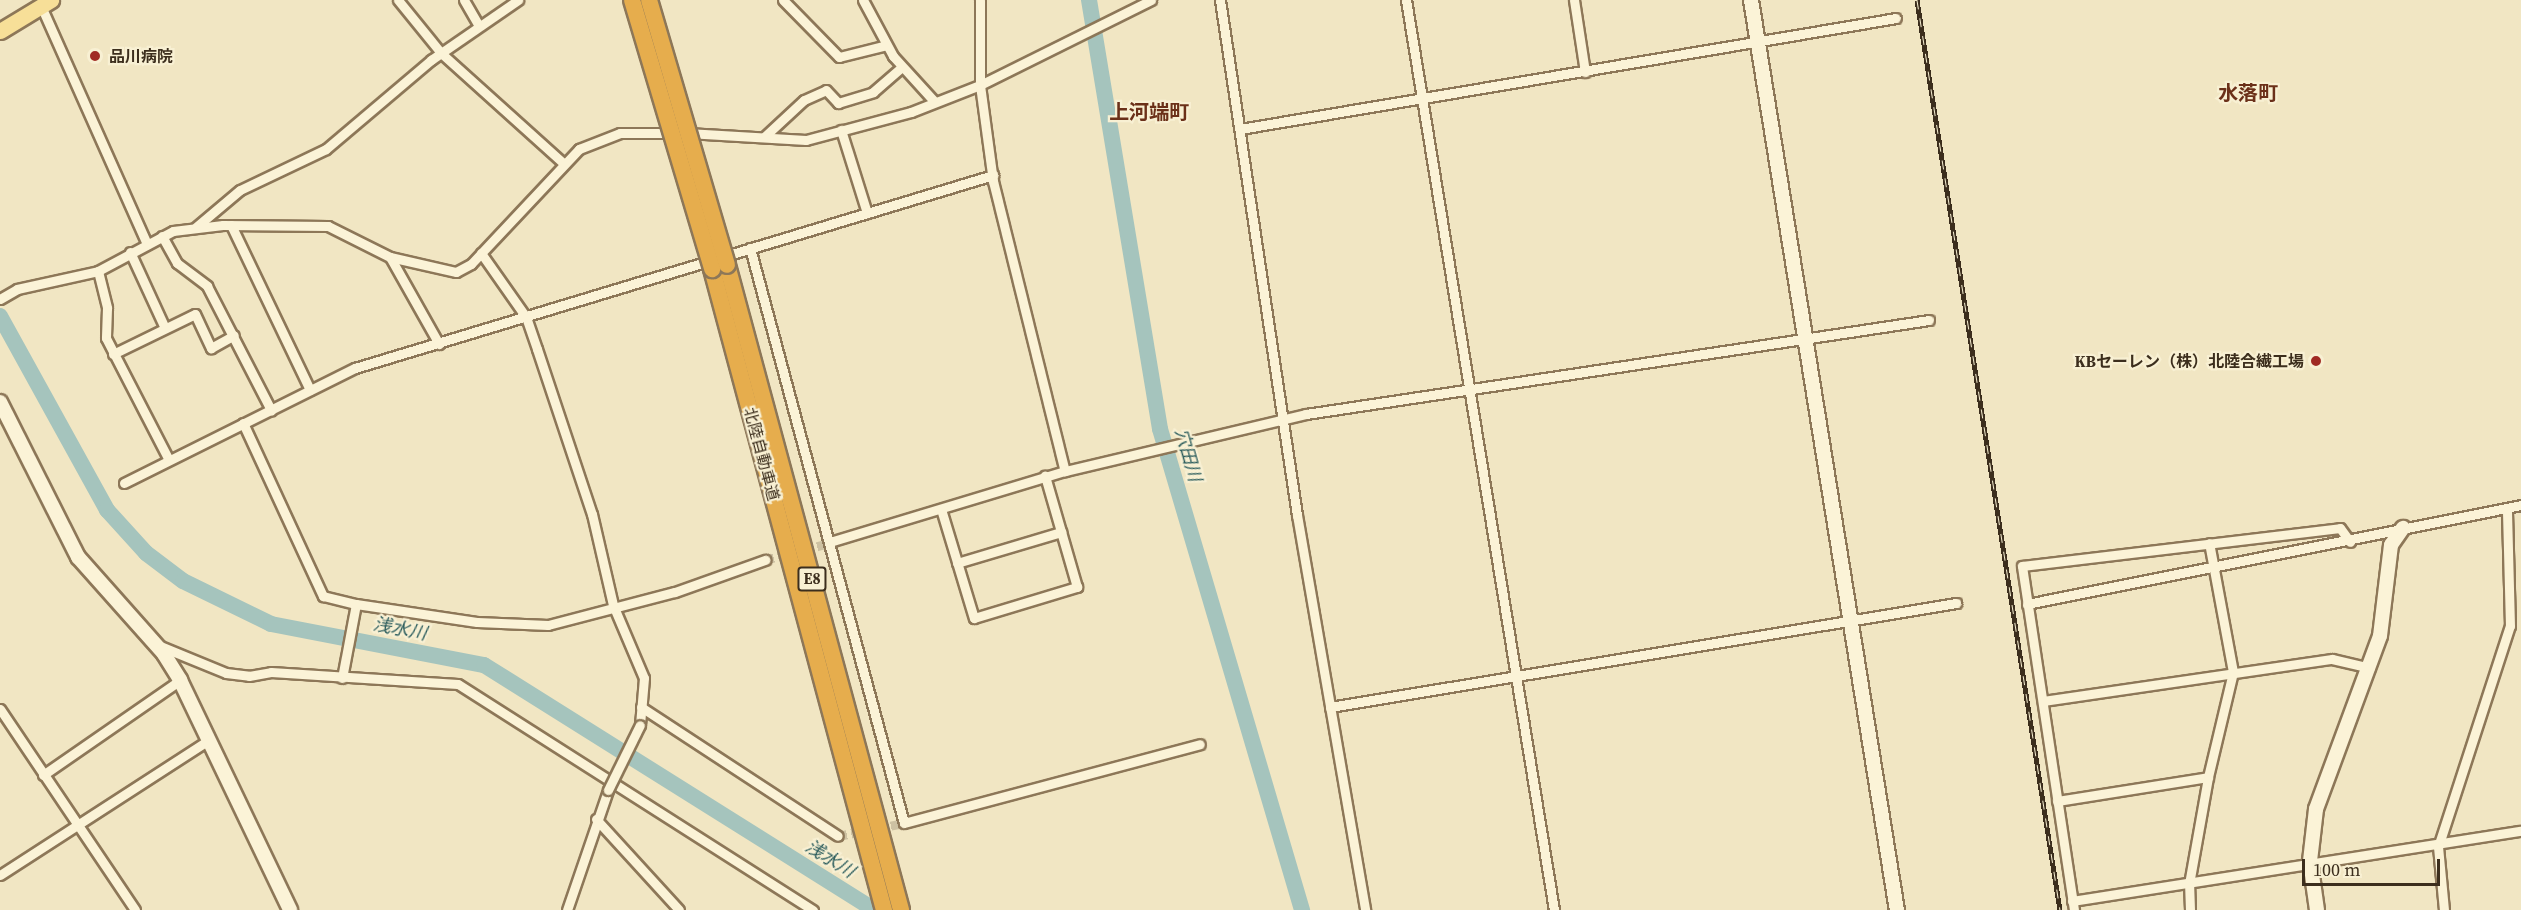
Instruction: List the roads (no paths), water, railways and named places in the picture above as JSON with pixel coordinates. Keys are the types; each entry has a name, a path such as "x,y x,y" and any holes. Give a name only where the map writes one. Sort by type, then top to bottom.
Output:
{"highway":[{"name":"北陸自動車道","path":"632,0 720,267 901,910"},
{"name":"北陸自動車道","path":"649,0 720,267 884,910"}],"main road":[{"path":"0,31 46,3"}],"street":[{"path":"398,0 441,52 563,163"},
{"path":"464,0 478,24"},
{"path":"196,227 240,190 326,149 441,52 478,24 518,0"},
{"path":"783,0 838,57 887,45"},
{"path":"863,0 887,45 902,67 934,101"},
{"path":"980,0 980,85 993,175 1065,471"},
{"path":"0,299 17,289 98,271 162,236 196,227 328,226 390,257 456,272 482,253 563,163 579,149 620,133 806,140 980,85 1151,0"},
{"path":"1220,0 1283,419 1365,910"},
{"path":"1406,0 1425,99 1514,674 1554,910"},
{"path":"1574,0 1585,72"},
{"path":"1751,0 1897,910"},
{"path":"46,3 147,244"},
{"path":"1240,129 1896,18"},
{"path":"764,137 804,100 826,90 838,103 873,92 902,67"},
{"path":"841,130 867,213"},
{"path":"124,483 355,368 993,175"},
{"path":"231,225 310,390"},
{"path":"162,236 177,263 207,286 271,410"},
{"path":"750,248 833,541 904,823 1200,744"},
{"path":"130,252 164,326"},
{"path":"482,253 526,317 592,514 613,605 644,678 640,726 608,789 596,819 567,910"},
{"path":"390,257 439,344"},
{"path":"98,271 108,308 106,338 169,460"},
{"path":"113,354 164,326 195,314 211,348 234,335"},
{"path":"833,541 1045,476 1283,419 1470,388 1929,320"},
{"path":"0,402 78,556 154,644 180,680 290,910"},
{"path":"243,423 323,596 355,608 477,622 548,625 613,605 675,592 765,560"},
{"path":"941,509 974,618 1077,586 1045,476"},
{"path":"2027,604 2216,569 2521,505"},
{"path":"2444,910 2438,847 2510,626 2507,508"},
{"path":"2350,542 2340,528 2022,566 2073,906 2310,861 2438,847 2521,831"},
{"path":"2317,910 2310,861 2326,772 2370,668 2380,636 2391,545 2403,528"},
{"path":"957,563 1061,532"},
{"path":"833,541 845,539"},
{"path":"2190,910 2189,884 2208,777 2233,672 2216,569 2209,543"},
{"path":"1330,707 1514,674 1956,603"},
{"path":"342,678 355,608"},
{"path":"2510,626 2521,624"},
{"path":"154,644 225,672 342,678 420,678 467,688 813,910"},
{"path":"2043,701 2332,659 2370,668"},
{"path":"43,776 180,680"},
{"path":"641,707 838,836"},
{"path":"0,709 135,910"},
{"path":"0,875 210,739"},
{"path":"2057,801 2208,777"},
{"path":"596,819 679,910"}],"waterway":[{"name":"穴田川","path":"1089,0 1160,429 1302,910"},
{"name":"浅水川","path":"0,316 107,510 146,553 183,581 271,624 484,665 875,910"}],"tunnel":[{"path":"765,560 837,541"},
{"path":"838,836 904,823"}],"railway":[{"path":"1917,0 2060,910"}],"place":[{"name":"品川病院","path":"95,56"},
{"name":"KBセーレン（株）北陸合繊工場","path":"2316,361"}],"district":[{"name":"水落町","path":"2248,93"},
{"name":"上河端町","path":"1149,112"}]}
